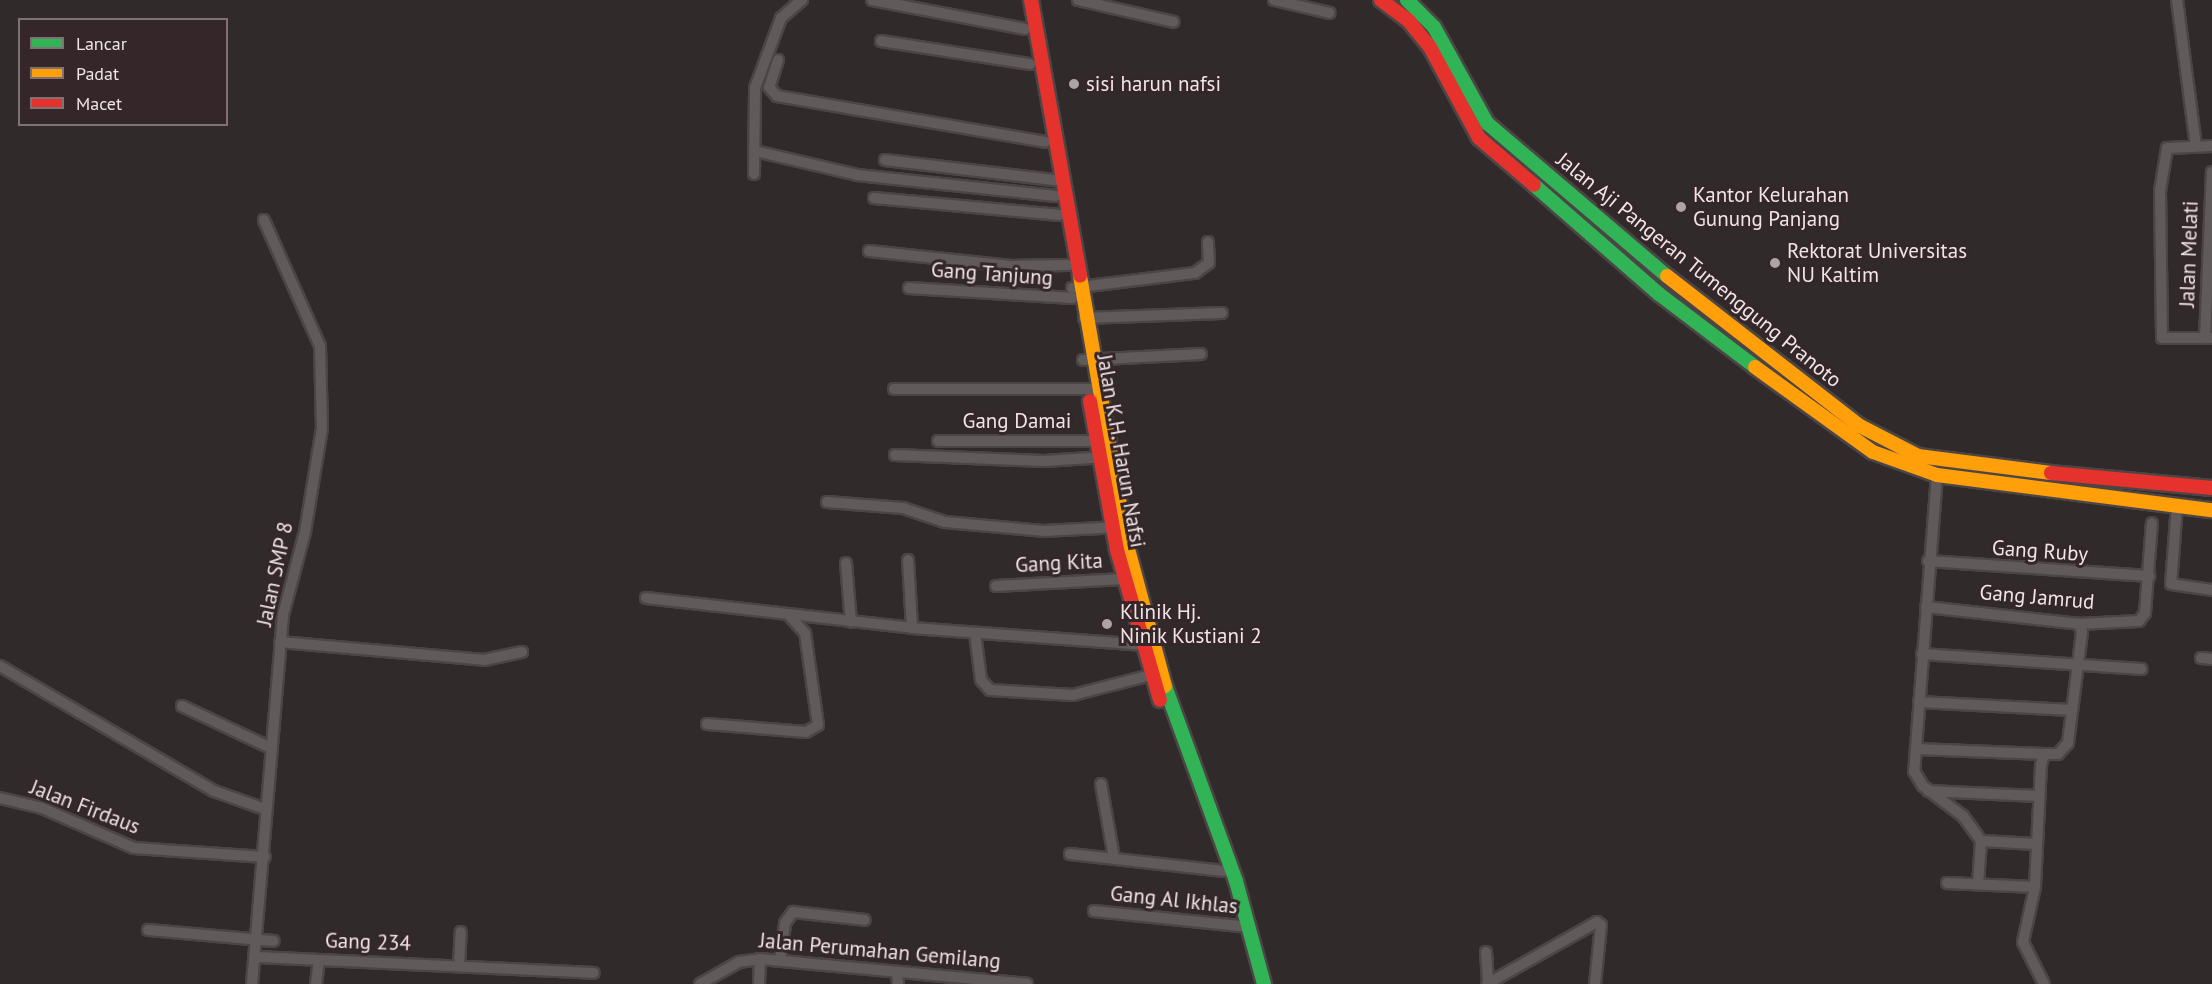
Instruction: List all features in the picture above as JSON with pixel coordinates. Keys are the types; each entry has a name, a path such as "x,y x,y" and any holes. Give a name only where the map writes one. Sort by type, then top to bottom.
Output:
{"main road":[{"name":"Jalan K.H. Harun Nafsi","path":"1021,0 1030,64 1056,187 1118,527 1124,579 1140,645 1151,675 1163,695 1237,894 1249,927 1264,984"},
{"name":"Jalan K.H. Harun Nafsi","path":"1030,0 1060,215 1075,291 1084,318 1087,360"},
{"name":"Jalan Aji Pangeran Tumenggung Pranoto","path":"1381,0 1408,20 1430,47 1479,138 1724,346 1841,433 1937,476 2212,510"},
{"name":"Jalan Aji Pangeran Tumenggung Pranoto","path":"1407,0 1452,54 1487,123 1735,333 1860,426 1918,456 2010,471 2212,489"},
{"path":"1724,346 1735,333"},
{"name":"Jalan K.H. Harun Nafsi","path":"1092,390 1096,441 1105,457"},
{"name":"Jalan K.H. Harun Nafsi","path":"1118,527 1163,695 1224,871 1237,894"}],"street":[{"path":"872,0 1025,29"},
{"path":"1078,0 1174,22"},
{"path":"1274,0 1330,13"},
{"path":"2177,0 2196,146"},
{"path":"754,174 755,151 751,112 755,88 773,33 796,1"},
{"path":"881,41 1030,64"},
{"path":"778,60 769,87 777,96 1045,142"},
{"path":"2209,338 2162,338 2161,163 2167,148 2212,146"},
{"path":"755,151 857,176 1056,187"},
{"path":"885,160 1056,187"},
{"name":"Jalan Melati","path":"2209,338 2212,172"},
{"path":"874,198 1060,215"},
{"name":"Jalan SMP 8","path":"252,984 259,938 265,857 265,809 280,642 322,428 320,346 264,220"},
{"name":"Gang Tanjung","path":"909,288 1075,291 1195,273 1209,263 1208,242"},
{"path":"869,250 1011,266 1069,265"},
{"path":"1084,318 1222,313"},
{"path":"1087,360 1201,354"},
{"path":"894,389 1092,390"},
{"name":"Gang Damai","path":"938,441 1096,441"},
{"path":"895,455 1105,457"},
{"path":"1937,476 1928,561 1914,771 1928,791 1963,816 1981,841 1978,884"},
{"path":"827,502 1043,531 1118,527"},
{"path":"2176,505 2171,584 2212,590"},
{"path":"2150,576 2152,523"},
{"path":"908,560 912,628"},
{"name":"Gang Ruby","path":"1928,561 2150,576"},
{"path":"846,563 851,622"},
{"name":"Gang Jamrud","path":"1926,607 2079,624 2143,618 2150,576"},
{"name":"Gang Kita","path":"996,586 1124,579"},
{"path":"646,598 912,628 1140,645"},
{"path":"707,724 806,732 818,725 805,633 788,614"},
{"path":"1916,749 2058,754 2068,743 2079,663 2079,624"},
{"path":"975,633 981,680 990,690 1073,695 1151,675"},
{"path":"280,642 484,660 522,652"},
{"path":"1922,654 2141,669"},
{"path":"0,666 214,790 265,809"},
{"path":"1919,702 2071,710"},
{"path":"182,706 271,748"},
{"path":"2044,754 2038,796 2035,887 2023,942 2044,984"},
{"path":"1101,784 1114,858"},
{"path":"1928,791 2038,796"},
{"name":"Jalan Firdaus","path":"0,798 42,808 134,849 265,857"},
{"path":"1981,841 2036,844"},
{"path":"1070,854 1224,871"},
{"path":"1947,883 2035,887"},
{"name":"Gang Al Ikhlas","path":"1094,911 1249,927"},
{"path":"780,960 785,923 793,912 865,921"},
{"path":"1486,952 1488,982 1597,922 1601,925 1595,984"},
{"path":"148,930 274,941"},
{"path":"459,965 461,932"},
{"name":"Gang 234","path":"257,957 594,973"},
{"path":"759,984 760,959"},
{"name":"Jalan Perumahan Gemilang","path":"700,984 711,981 739,962 760,959 1027,984"},
{"path":"316,984 319,960"},
{"path":"891,971 898,984"}],"traffic: fast":[{"path":"1407,0 1434,27 1487,123 1667,276"},
{"path":"1534,185 1659,294 1755,367"},
{"path":"1165,686 1236,881 1264,984"}],"traffic: slow":[{"path":"1080,276 1127,545 1165,686"},
{"path":"1667,276 1860,426 1918,456 2051,473"},
{"path":"1755,367 1873,452 1937,475 2212,510"}],"traffic: jam":[{"path":"1031,0 1080,276"},
{"path":"1381,0 1408,20 1430,47 1479,138 1534,185"},
{"path":"1090,401 1117,550 1160,700"},
{"path":"2051,473 2212,488"}],"place":[{"name":"sisi harun nafsi","path":"1074,84"},
{"name":"Kantor Kelurahan Gunung Panjang","path":"1681,207"},
{"name":"Rektorat Universitas NU Kaltim","path":"1775,263"},
{"name":"Klinik Hj. Ninik Kustiani 2","path":"1107,624"}]}
